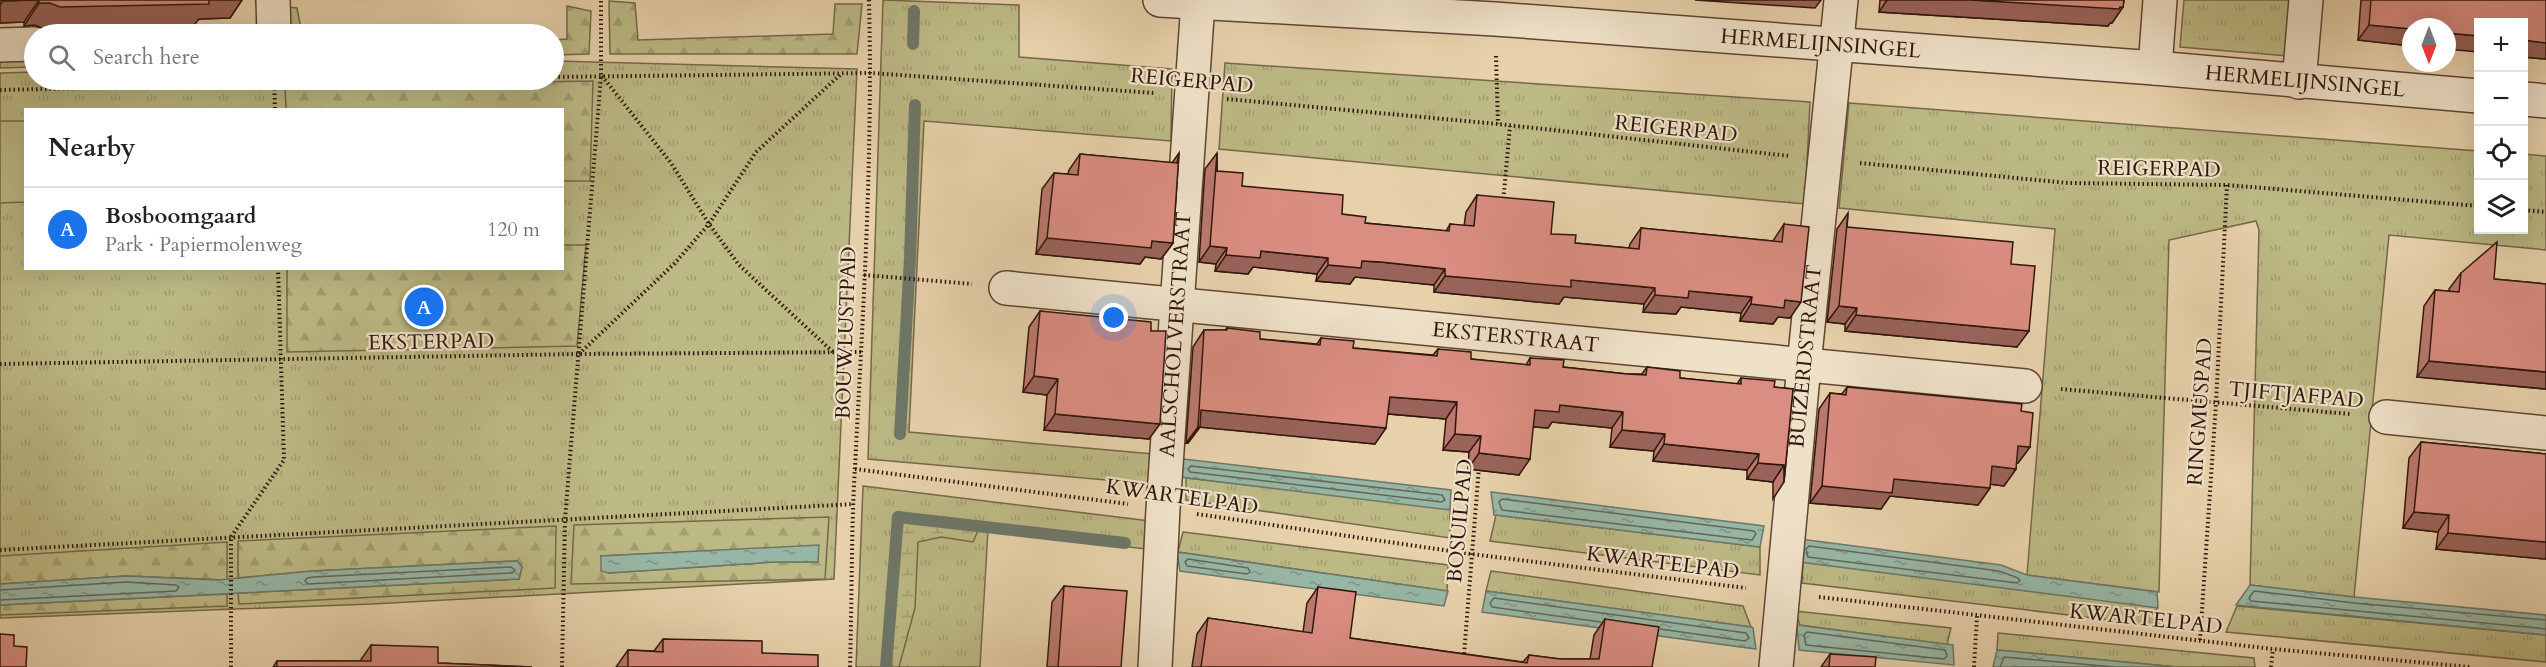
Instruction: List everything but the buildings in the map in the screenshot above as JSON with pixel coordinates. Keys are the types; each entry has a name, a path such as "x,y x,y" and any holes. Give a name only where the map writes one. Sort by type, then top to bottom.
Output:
{"street":[{"path":"273,0 274,24"},
{"name":"HERMELIJNSINGEL","path":"1160,0 1496,10 1838,45 2155,68 2474,96"},
{"name":"BUIZERDSTRAAT","path":"1776,667 1804,365 1842,0"},
{"path":"2155,68 2160,0"},
{"path":"2299,82 2306,0"},
{"name":"AALSCHOLVERSTRAAT","path":"1155,667 1163,509 1191,95 1179,1"},
{"path":"0,45 24,44"},
{"path":"2528,99 2546,101"},
{"name":"EKSTERSTRAAT","path":"1006,288 2025,386"},
{"path":"2386,417 2546,433"}],"path":[{"path":"562,667 565,519 602,76 601,0"},
{"name":"BOUWLUSTPAD","path":"850,667 855,469 863,352 871,73 869,0"},
{"path":"1496,10 1498,124"},
{"name":"REIGERPAD","path":"564,77 871,73 1191,95 2068,183 2227,185 2474,206"},
{"path":"579,354 674,264 709,224 756,152 841,74"},
{"path":"602,76 671,164 709,224 739,265 833,352"},
{"path":"0,90 24,89"},
{"path":"274,90 275,108"},
{"path":"1503,207 1510,126"},
{"name":"RINGMUSPAD","path":"2200,640 2216,403 2227,185"},
{"path":"2528,210 2546,212"},
{"path":"231,667 231,537 284,460 278,270"},
{"path":"864,274 967,284"},
{"name":"EKSTERPAD","path":"0,364 280,361 579,354 863,352"},
{"name":"TJIFTJAFPAD","path":"2025,386 2386,417"},
{"name":"BOSUILPAD","path":"1463,667 1480,461"},
{"name":"KWARTELPAD","path":"855,469 1163,509 1471,554 1977,616 2273,649 2470,667"},
{"path":"0,550 854,504"},
{"path":"1974,667 1977,616"},
{"path":"2271,667 2273,649"}],"green space":[{"path":"883,0 1019,5 1019,57 1172,69 1171,141 924,121 909,432 1153,454 1151,484 868,459"},
{"path":"2184,0 2293,0 2289,56 2180,47"},
{"path":"609,1 635,3 638,40 833,34 835,4 862,4 857,54 610,54"},
{"path":"282,6 297,8 300,24 285,24"},
{"path":"567,6 591,11 589,54 564,55 564,39 567,39"},
{"path":"24,59 24,67 0,68 0,60"},
{"path":"564,61 857,69 834,579 372,604 0,618 0,73 24,72 24,90 564,90"},
{"path":"1225,63 1810,102 1805,204 1219,149"},
{"path":"564,81 593,81 590,181 564,181 564,108 286,108 285,90 564,90"},
{"path":"1849,103 2474,151 2474,234 2528,234 2528,154 2546,156 2546,250 2389,235 2354,597 2250,585 2259,230 2256,221 2169,240 2159,592 2027,575 2055,229 1839,208"},
{"path":"0,121 24,121 24,202 0,203"},
{"path":"564,245 586,245 577,346 287,352 287,270 564,270"},
{"path":"1186,478 1450,508 1450,538 1186,500"},
{"path":"863,486 1150,521 1145,549 988,530 980,667 856,667"},
{"path":"1496,515 1760,547 1760,575 1490,541"},
{"path":"829,517 825,579 571,584 574,525","holes":["818,546 817,562 775,562 609,573 601,556"]},
{"path":"898,517 980,526 973,542 941,537 918,542 915,608 899,667 886,667"},
{"path":"556,526 555,588 239,604 238,593 519,579 522,567 517,561 313,571 238,578 238,541"},
{"path":"1183,532 1448,565 1447,591 1178,552"},
{"path":"227,542 227,580 126,576 0,584 0,556"},
{"path":"1803,562 2156,607 2160,626 1802,583"},
{"path":"1491,571 1743,606 1751,627 1486,591"},
{"path":"227,594 227,606 0,615 0,605"},
{"path":"2237,606 2546,635 2546,662 2226,632"},
{"path":"1795,611 1951,628 1947,645 1800,625"},
{"path":"1998,633 2254,658 2255,667 2177,667 1997,650"}],"water":[{"path":"1183,459 1451,490 1450,510 1180,477"},
{"path":"1491,492 1764,526 1760,547 1494,515"},
{"path":"1800,539 2001,565 2027,575 2157,592 2158,608 1800,562"},
{"path":"819,545 818,562 775,562 609,573 601,571 601,556"},
{"path":"1177,552 1448,591 1444,606 1180,571"},
{"path":"517,561 522,567 519,579 0,605 0,584 126,576 218,580 313,571"},
{"path":"2250,585 2546,615 2546,635 2236,605"},
{"path":"1486,591 1751,627 1756,649 1482,612"},
{"path":"1797,625 1953,645 1954,665 1799,650"},
{"path":"1997,650 2177,667 1993,667"}],"waterway":[{"path":"913,44 914,11"},
{"path":"900,434 910,258 915,105"},
{"path":"886,667 898,517 1125,543"}],"place":[{"name":"Bosboomgaard","path":"424,307"}]}
